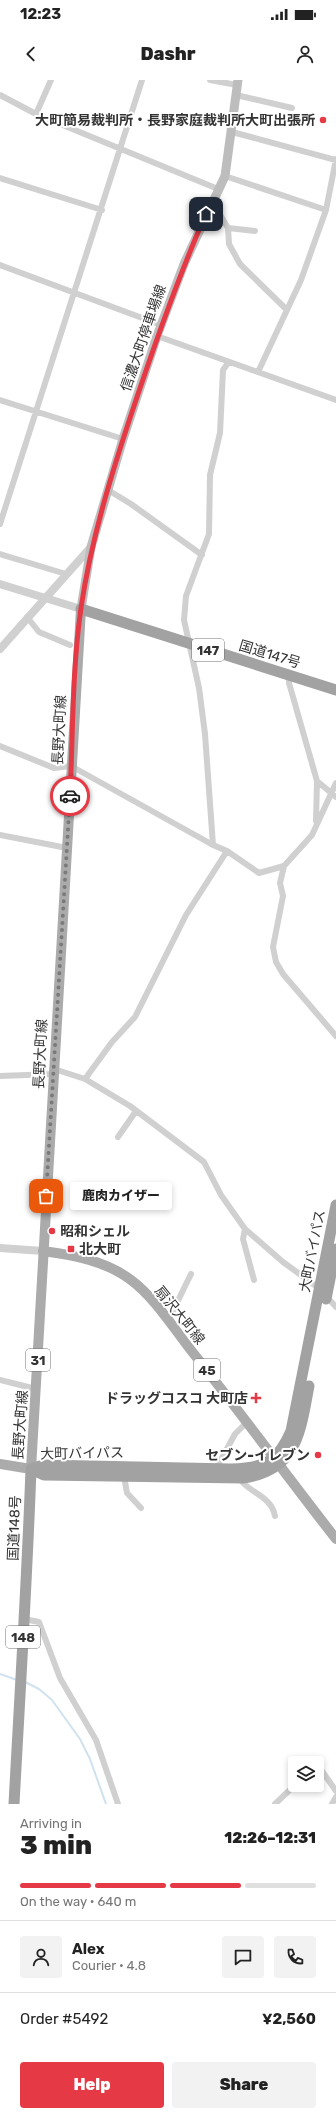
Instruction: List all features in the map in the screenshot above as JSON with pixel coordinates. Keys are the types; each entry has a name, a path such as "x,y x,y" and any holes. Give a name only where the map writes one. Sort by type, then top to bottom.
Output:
{"highway":[{"name":"国道147号","path":"81,609 189,645 336,690"},
{"name":"大町バイパス","path":"31,1469 44,1474 238,1478 264,1473 276,1461 290,1452 300,1430 336,1205"},
{"name":"大町バイパス","path":"323,1293 336,1248"},
{"name":"大町バイパス","path":"31,1469 43,1465 216,1469 250,1468 276,1461"},
{"name":"国道148号","path":"14,1804 31,1469"}],"main road":[{"name":"信濃大町停車場線","path":"81,609 91,547 123,439 157,336 184,264 212,201 225,176 238,83"},
{"name":"長野大町線","path":"0,1464 31,1469 81,609"},
{"name":"扇沢大町線","path":"43,1252 82,1258 109,1267 132,1280 168,1321 336,1539"}],"street":[{"path":"36,114 51,80"},
{"path":"0,524 35,411 102,210 142,80"},
{"path":"210,80 238,83"},
{"path":"0,95 36,114 218,189"},
{"path":"236,95 292,108"},
{"path":"232,132 336,160 326,210 301,280 286,309 258,372"},
{"path":"225,176 326,210"},
{"path":"0,178 102,210"},
{"path":"212,201 228,228 229,244 240,264 286,309"},
{"path":"228,228 255,231"},
{"path":"0,265 161,325"},
{"path":"157,336 228,363 258,372 336,400"},
{"path":"213,845 205,734 199,688 184,620 184,610 186,596 209,534 210,475 220,432 223,370 228,363"},
{"path":"0,400 123,439"},
{"path":"108,490 131,504 202,555"},
{"path":"0,649 91,547"},
{"path":"0,554 66,574"},
{"path":"0,584 81,609"},
{"path":"27,617 39,632 70,645"},
{"path":"289,675 289,683 317,781 316,823"},
{"path":"0,746 54,768 71,766 213,845 227,851 259,873 284,866"},
{"path":"317,781 334,796"},
{"path":"336,783 334,796 316,823 312,835 284,866 280,884 283,896 273,947 276,962 311,1008 336,1036"},
{"path":"0,835 67,848"},
{"path":"85,1080 112,1042 135,1017 186,915 227,851"},
{"path":"0,1076 54,1072 85,1080 136,1111 204,1162 221,1195 245,1230 323,1293 336,1307"},
{"path":"118,1137 136,1111"},
{"path":"245,1230 243,1239 254,1280"},
{"path":"0,1248 43,1252"},
{"path":"168,1321 191,1274"},
{"path":"0,1380 36,1389"},
{"path":"216,1469 235,1434 246,1423"},
{"path":"124,1476 127,1493 141,1508"},
{"path":"238,1478 241,1483 259,1493 274,1508 275,1516"},
{"path":"24,1619 39,1622 60,1678 96,1740 118,1804"},
{"path":"324,1774 336,1791"},
{"path":"275,1804 288,1792"},
{"path":"332,1804 336,1797"}],"waterway":[{"path":"0,1674 17,1680"},
{"path":"25,1682 39,1689 52,1700 80,1739 90,1759 106,1804"}],"way so far":[{"path":"46,1196 70,796"}],"place":[{"name":"大町簡易裁判所・長野家庭裁判所大町出張所","path":"323,120"},
{"name":"鹿肉カイザー","path":"46,1196"},
{"name":"昭和シェル","path":"52,1231"},
{"name":"北大町","path":"71,1249"},
{"name":"ドラッグコスコ 大町店","path":"256,1398"},
{"name":"セブン-イレブン","path":"318,1455"}],"route":[{"path":"70,796 78,639 81,609 91,547 123,439 157,336 184,264 206,214"}]}
